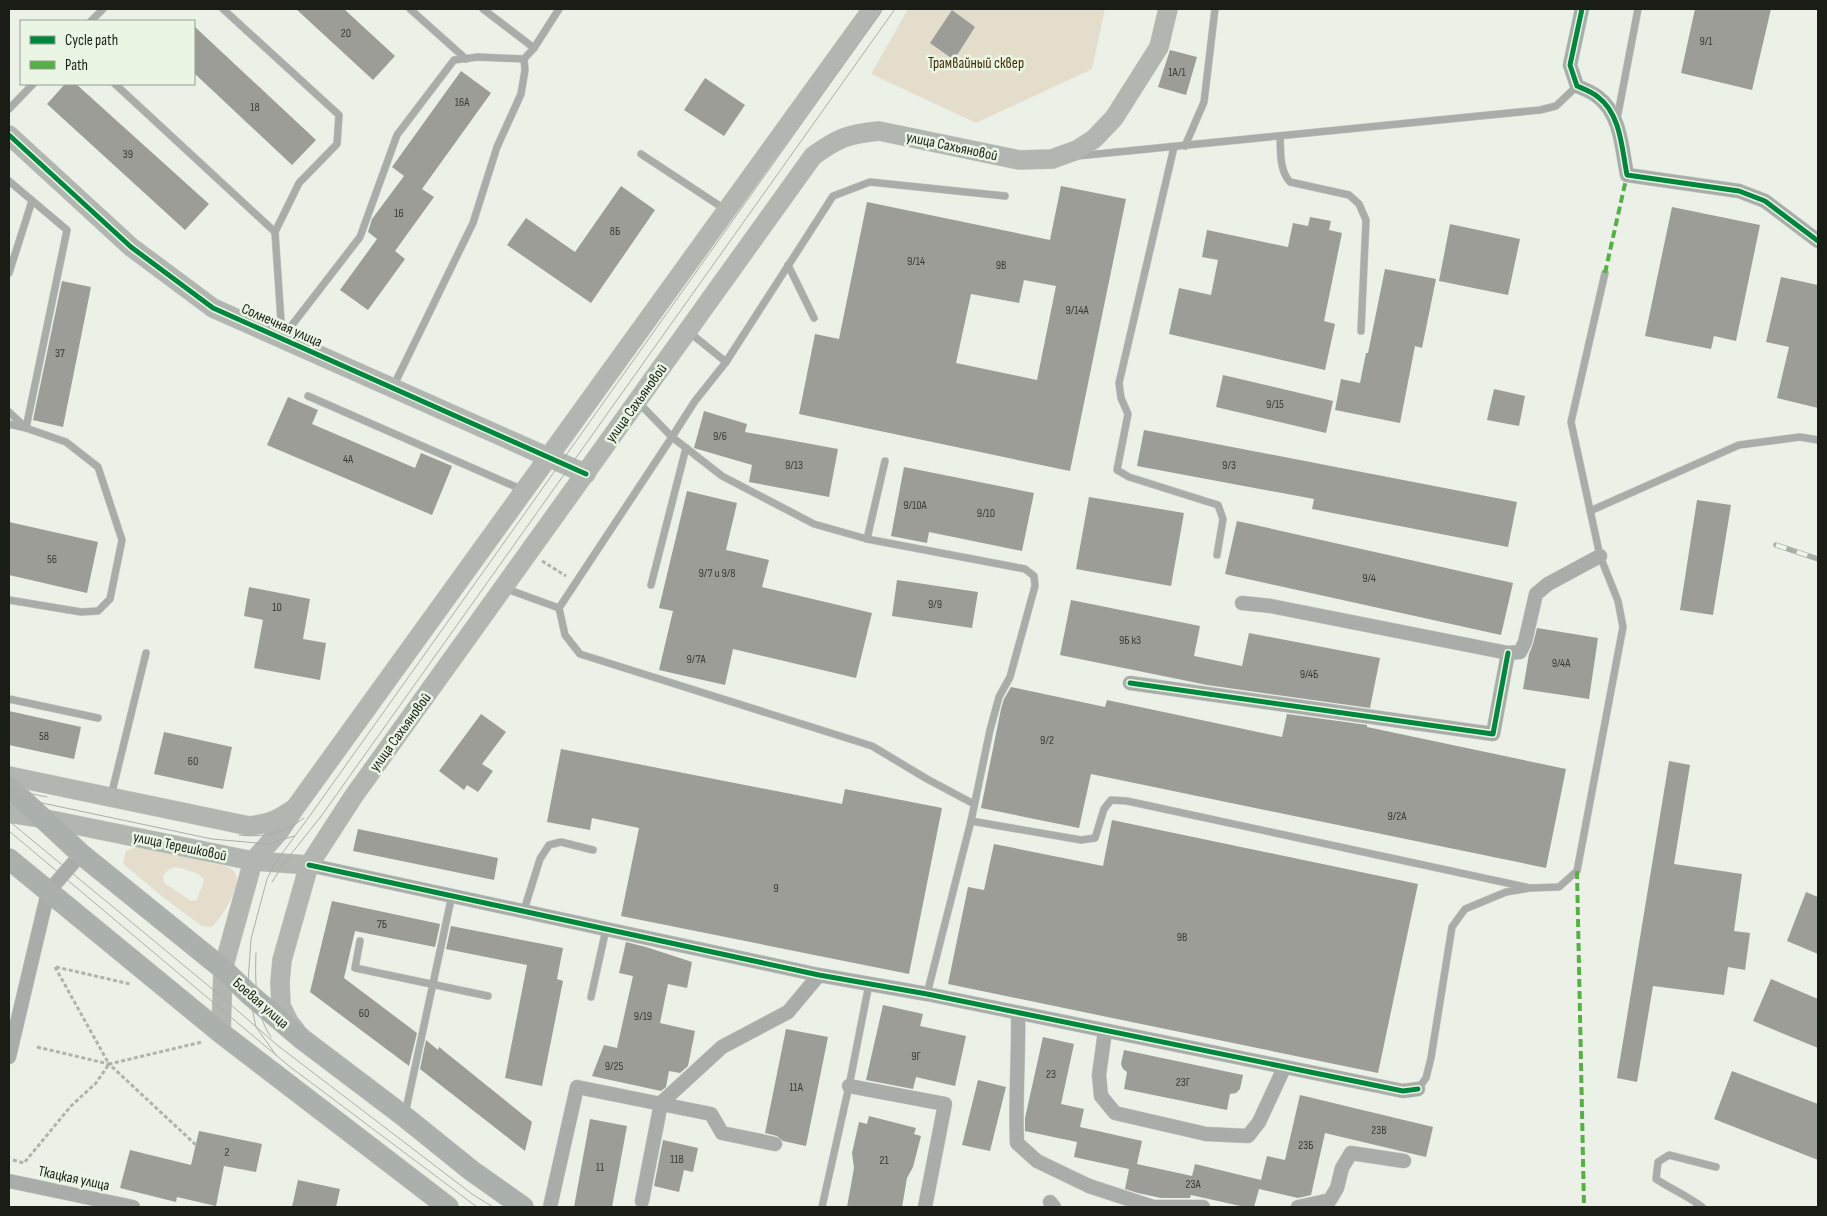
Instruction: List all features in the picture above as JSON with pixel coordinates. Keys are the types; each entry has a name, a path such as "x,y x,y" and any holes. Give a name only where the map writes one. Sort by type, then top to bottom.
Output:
{"main road":[{"path":"212,1037 223,969 253,861 279,832 523,490 872,9"},
{"name":"улица Сахьяновой","path":"302,1040 289,1022 281,1006 280,982 282,960 309,865 353,797 813,156 834,141 856,133 879,131 1019,160 1052,159 1077,150 1094,139 1114,118 1159,47 1168,9"},
{"name":"Солнечная улица","path":"9,135 131,247 213,308 586,474"},
{"path":"9,776 248,826 277,820 295,808"},
{"name":"Боевая улица","path":"9,787 81,854 223,969 302,1040 405,1117 472,1171 523,1207"},
{"name":"улица Терешковой","path":"9,813 253,861 309,865"},
{"path":"272,840 309,865"},
{"path":"9,859 212,1037 448,1207"}],"street":[{"path":"1582,9 1570,65 1577,86 1598,97 1609,108 1618,130 1627,175 1739,192 1765,200 1818,241"},
{"path":"1242,603 1271,606 1508,653 1520,652 1525,642 1536,594 1548,584 1600,556"},
{"path":"1130,684 1493,734 1508,653"},
{"path":"9,1057 48,892 81,854"},
{"path":"309,865 819,975 927,994 1403,1091 1418,1088"},
{"path":"642,1201 661,1103 722,1047 788,1012 819,975"},
{"path":"1018,1013 1019,1048 1016,1108 1018,1143 1037,1161 1089,1186 1153,1207 1203,1207"},
{"path":"1105,1031 1099,1075 1101,1096 1115,1113 1206,1134 1248,1136 1259,1122 1284,1068"},
{"path":"849,1086 945,1104 925,1207"},
{"path":"550,1207 577,1087 711,1114 722,1133 775,1144"},
{"path":"1298,1207 1330,1200 1337,1188 1342,1168 1350,1153 1404,1161"},
{"name":"Ткацкая улица","path":"9,1182 133,1207"}],"lane":[{"path":"92,20 103,9"},
{"path":"223,9 339,116 337,144 299,183 275,232 282,339"},
{"path":"410,9 466,59"},
{"path":"483,9 534,48"},
{"path":"392,388 473,223 497,147 521,94 525,70 524,59 534,48 560,9"},
{"path":"1185,146 1204,102 1216,9"},
{"path":"1616,124 1638,9"},
{"path":"282,339 360,237 397,136 454,60 478,57 524,59"},
{"path":"9,109 32,85"},
{"path":"116,85 275,232"},
{"path":"1052,159 1540,110 1556,106 1577,86"},
{"path":"1280,136 1284,176 1290,182 1349,195 1359,204 1363,212 1366,220 1361,331"},
{"path":"1174,147 1119,383 1121,398 1128,414 1117,470 1129,477 1218,504 1223,519 1217,555"},
{"path":"640,154 726,210"},
{"path":"9,182 67,230 26,428"},
{"path":"974,804 872,746 580,654 565,635 559,608 695,401 726,362 833,196 870,182 1005,196"},
{"path":"9,273 32,201"},
{"path":"788,265 814,318"},
{"path":"1418,1088 1426,1078 1431,1058 1452,927 1464,909 1506,892 1530,888 1559,887 1578,871 1624,627 1618,601 1600,556 1571,422 1605,273"},
{"path":"688,331 726,362"},
{"path":"308,396 523,490"},
{"path":"638,402 672,437 722,476 814,524 867,539 1025,569 1034,576 1035,586 1010,677 999,697 971,821 927,994"},
{"path":"9,412 26,428"},
{"path":"9,424 66,442 98,467 122,540 110,599 98,611 81,612 9,600"},
{"path":"1590,510 1739,445 1800,437 1818,440"},
{"path":"651,585 686,448"},
{"path":"867,539 884,461"},
{"path":"504,588 559,608"},
{"path":"110,797 146,653"},
{"path":"9,699 98,718"},
{"path":"971,821 1081,840 1095,838 1104,809 1111,800 1127,801 1530,888"},
{"path":"524,910 540,859 549,845 561,842 593,850"},
{"path":"405,1117 452,895"},
{"path":"591,997 606,929"},
{"path":"360,941 355,968 488,996"},
{"path":"822,1207 869,984"},
{"path":"1702,1207 1656,1179 1658,1162 1670,1155 1716,1167"}],"path":[{"path":"130,984 55,967 108,1064 196,1145"},
{"path":"37,1047 108,1064 212,1037"},
{"path":"13,1160 24,1163 71,1106 96,1083 108,1064"}],"green space":[{"name":"Трамвайный сквер","path":"908,9 1105,9 1092,69 976,123 871,74"},
{"path":"141,847 217,864 233,870 237,880 236,887 225,910 212,927 202,926 164,898 123,863 126,851","holes":["175,867 202,877 204,880 197,900 191,901 164,883 163,876 168,870"]}],"building":[{"path":"296,9 344,9 395,56 373,80"},
{"path":"1695,9 1771,9 1752,90 1681,73"},
{"path":"952,10 975,27 954,60 930,43"},
{"path":"195,27 316,140 292,165 195,74"},
{"path":"1170,50 1197,57 1186,95 1158,87"},
{"path":"461,71 491,93 422,189 434,197 395,251 405,259 368,310 340,290 377,239 368,232 372,219 404,176 392,167"},
{"path":"705,78 745,105 724,136 684,110"},
{"path":"64,85 77,85 209,204 185,230 47,104"},
{"path":"621,186 655,210 591,303 507,245 526,218 575,252"},
{"path":"1061,186 1126,199 1070,471 799,414 815,334 839,339 867,202 1050,240","holes":["1024,280 1056,286 1037,380 956,363 971,294 1019,303"]},
{"path":"1672,207 1760,225 1736,341 1714,336 1711,349 1645,336"},
{"path":"1310,217 1331,221 1329,230 1342,233 1324,321 1335,324 1325,370 1169,334 1179,288 1211,295 1218,260 1202,257 1207,230 1288,247 1293,223 1308,226"},
{"path":"1450,224 1520,239 1508,295 1439,281"},
{"path":"1385,269 1436,279 1422,348 1415,346 1400,423 1335,410 1341,379 1360,383"},
{"path":"1781,277 1818,285 1818,408 1777,398 1789,347 1766,342"},
{"path":"62,281 91,287 63,427 33,420"},
{"path":"1223,375 1333,401 1326,433 1216,407"},
{"path":"1494,389 1525,396 1519,426 1487,420"},
{"path":"288,397 318,410 312,424 415,468 421,453 452,466 432,515 267,445"},
{"path":"704,411 747,424 745,432 838,449 829,497 749,482 752,465 694,448"},
{"path":"1144,430 1517,502 1508,547 1312,509 1314,499 1137,466"},
{"path":"904,467 1034,493 1022,551 929,532 927,543 891,536"},
{"path":"687,491 737,503 726,550 769,560 762,587 872,613 856,678 733,649 725,685 659,670 673,611 659,608"},
{"path":"1089,497 1184,513 1171,586 1076,569"},
{"path":"1697,500 1731,505 1713,615 1680,610"},
{"path":"1237,521 1513,583 1501,635 1225,574"},
{"path":"9,522 98,542 87,593 9,575"},
{"path":"897,580 978,592 972,628 892,616"},
{"path":"249,587 310,599 303,639 326,643 320,680 254,668 263,620 244,616"},
{"path":"1071,600 1200,626 1194,656 1242,666 1249,633 1380,658 1370,708 1207,685 1060,655"},
{"path":"1537,628 1598,638 1589,699 1523,689 1529,654"},
{"path":"1011,687 1105,707 1107,700 1282,737 1287,714 1367,725 1367,727 1566,769 1546,868 1091,774 1079,828 981,808 1001,709"},
{"path":"9,711 81,727 74,759 9,745"},
{"path":"481,714 506,732 482,764 493,771 478,792 467,785 464,790 439,771"},
{"path":"164,732 232,747 223,789 154,774"},
{"path":"561,749 842,804 845,789 942,808 909,974 621,916 639,828 592,818 590,830 547,822"},
{"path":"1669,761 1690,765 1674,864 1742,874 1734,931 1750,933 1745,970 1728,967 1724,995 1653,986 1637,1082 1617,1078"},
{"path":"1112,820 1418,884 1378,1073 948,984 968,887 984,890 994,844 1103,866"},
{"path":"358,829 498,858 494,880 353,851"},
{"path":"1806,892 1818,897 1818,954 1787,941"},
{"path":"332,901 440,924 435,947 355,931 344,978 417,1033 409,1066 310,992"},
{"path":"451,926 563,948 557,979 563,981 542,1086 505,1078 527,965 446,949"},
{"path":"626,942 692,962 687,988 668,984 660,1023 695,1031 688,1066 680,1073 669,1071 666,1087 661,1091 592,1076 604,1045 617,1048 633,976 619,973"},
{"path":"1771,979 1818,999 1818,1048 1753,1021"},
{"path":"883,1005 923,1014 920,1026 966,1036 955,1086 916,1077 913,1089 866,1080"},
{"path":"786,1029 828,1037 806,1146 783,1141 777,1136 765,1133"},
{"path":"1043,1037 1074,1044 1061,1104 1084,1109 1080,1127 1142,1141 1137,1164 1192,1176 1195,1164 1261,1180 1267,1156 1285,1160 1300,1095 1433,1127 1426,1157 1325,1133 1311,1195 1298,1198 1259,1189 1254,1207 1245,1207 1191,1195 1190,1198 1161,1198 1125,1189 1129,1169 1074,1157 1077,1142 1025,1131 1025,1118"},
{"path":"426,1040 438,1050 439,1047 532,1122 525,1151 420,1069"},
{"path":"1124,1050 1243,1075 1240,1089 1236,1093 1230,1094 1227,1110 1124,1089 1127,1072 1121,1064"},
{"path":"1732,1071 1818,1104 1818,1160 1714,1119"},
{"path":"978,1080 1006,1087 990,1151 962,1145"},
{"path":"869,1116 916,1128 914,1134 921,1136 913,1167 907,1178 902,1207 847,1207 854,1168 852,1153 859,1122 867,1124"},
{"path":"590,1119 627,1126 612,1207 574,1207"},
{"path":"199,1131 262,1144 256,1172 224,1166 216,1206 177,1197 176,1202 120,1188 130,1150 191,1165"},
{"path":"663,1140 698,1148 693,1172 684,1170 679,1192 654,1186"},
{"path":"298,1180 340,1189 336,1207 292,1207"}],"tram line":[{"path":"276,1055 256,1027 248,982 251,939 267,879 275,863 883,9"},
{"path":"272,882 284,863 322,815 895,9"},
{"path":"9,789 47,797"},
{"path":"9,796 212,839 268,844 294,836"},
{"path":"239,835 256,836 281,831 304,818"},
{"path":"9,821 222,997 277,1045 472,1194 493,1207"},
{"path":"9,831 289,1066 477,1207"},
{"path":"256,953 256,985 259,1008 271,1037"}],"railway":[{"path":"1776,545 1818,559"}],"marked path":[{"path":"1605,273 1627,175"},
{"path":"1577,871 1584,1207"}],"cycle path":[{"path":"1582,9 1570,65 1577,86 1598,97 1612,113 1622,144 1627,175 1739,191 1765,201 1818,241"},
{"path":"9,135 131,247 213,308 586,474"},
{"path":"1130,683 1493,734 1508,653"},
{"path":"309,865 819,975 927,994 1403,1091 1418,1089"}]}
